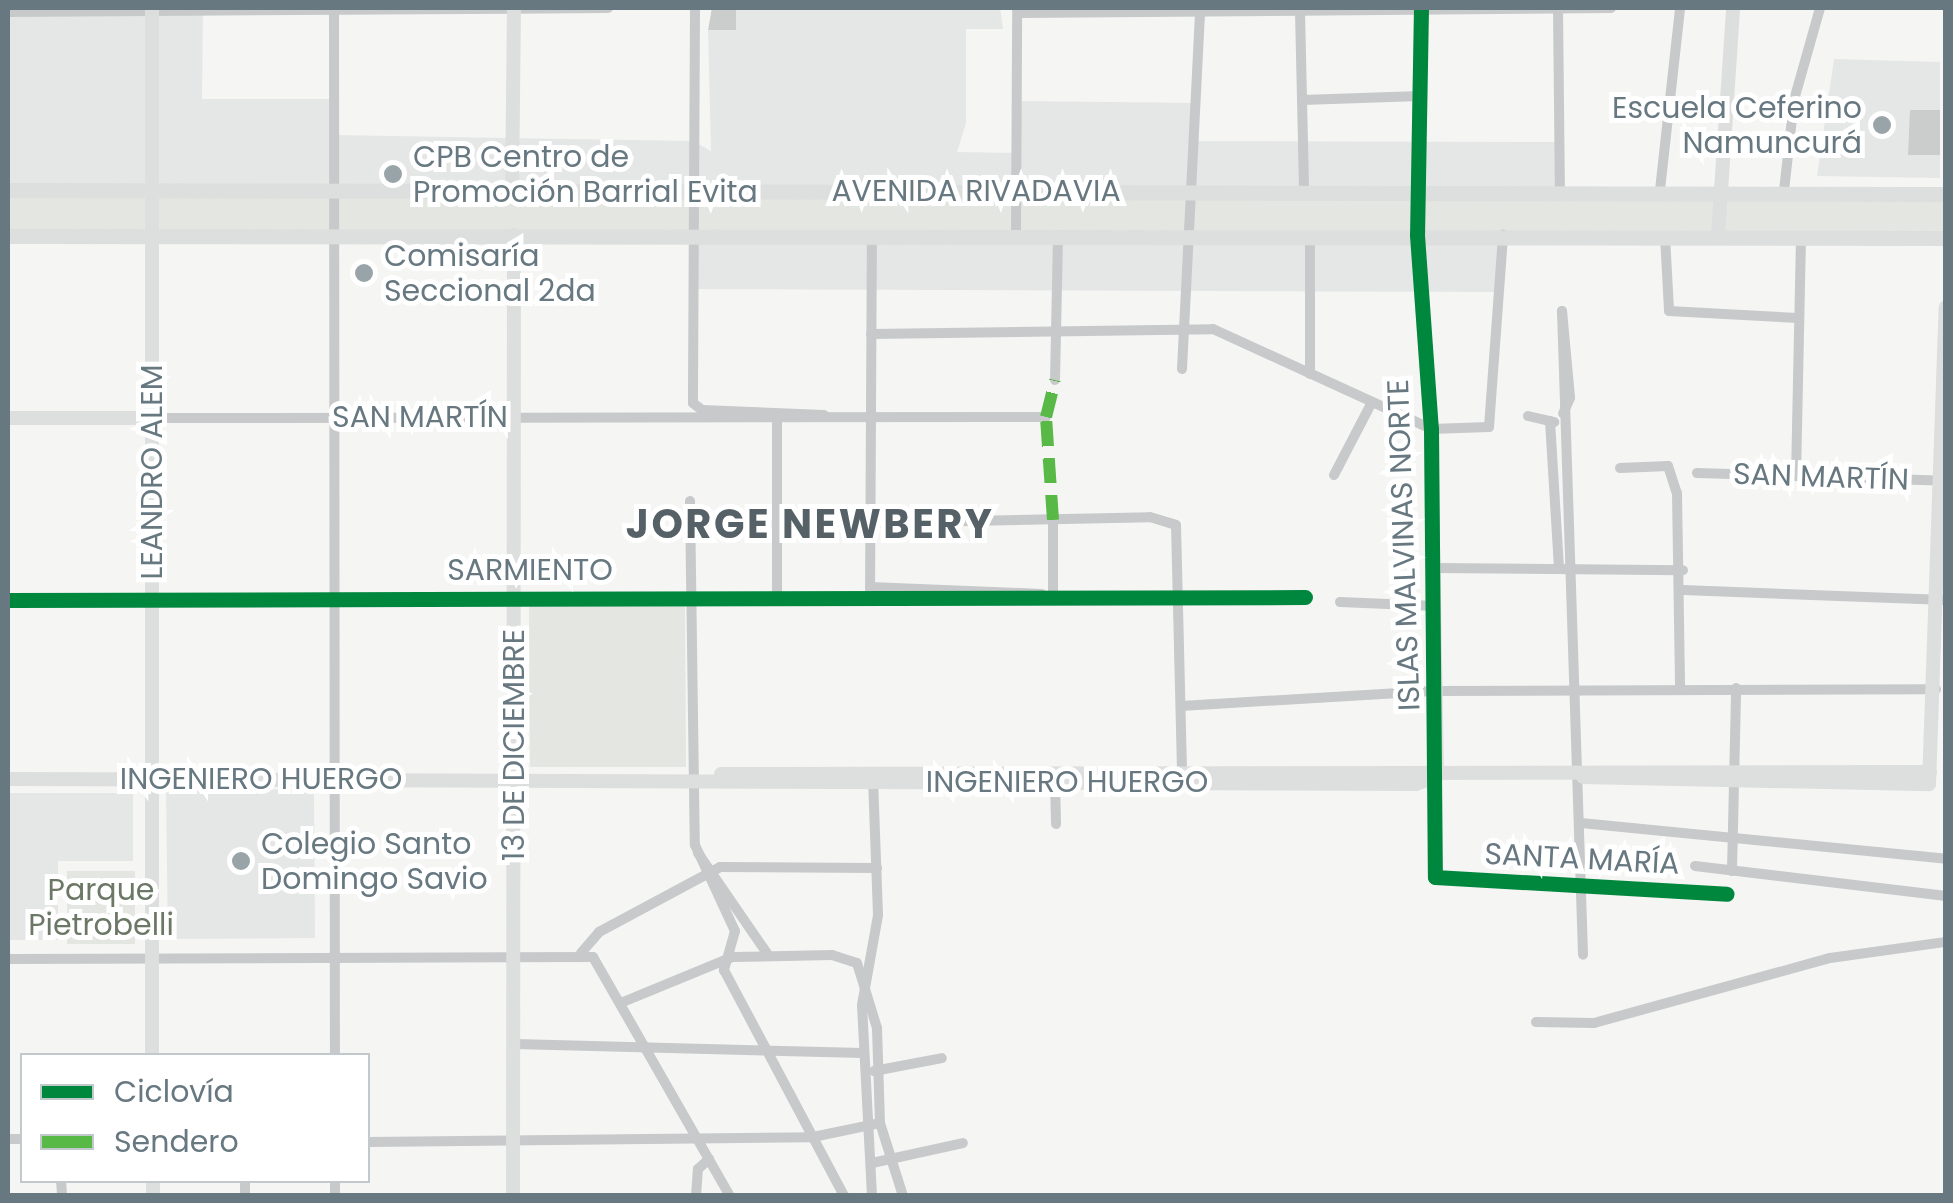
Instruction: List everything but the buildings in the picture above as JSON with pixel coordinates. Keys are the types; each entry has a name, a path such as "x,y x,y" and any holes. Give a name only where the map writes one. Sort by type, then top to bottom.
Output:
{"main road":[{"path":"1718,236 1733,8"},
{"path":"512,194 514,9"},
{"name":"LEANDRO ALEM","path":"152,10 152,1053"},
{"name":"ISLAS MALVINAS NORTE","path":"1422,10 1417,235 1431,429 1438,776"},
{"name":"AVENIDA RIVADAVIA","path":"8,190 333,188 512,194 1419,189 1946,194"},
{"name":"AVENIDA RIVADAVIA","path":"8,236 1310,234 1946,238"},
{"name":"13 DE DICIEMBRE","path":"513,1196 514,235"},
{"path":"1940,721 1937,689 1943,600 1946,307"},
{"name":"SAN MARTÍN","path":"8,418 152,418"},
{"name":"INGENIERO HUERGO","path":"696,778 741,771 1182,770 1438,776 1930,778 1940,721"},
{"name":"INGENIERO HUERGO","path":"8,779 696,778 1416,784 1438,776"}],"street":[{"path":"8,12 608,8"},
{"path":"692,234 695,8"},
{"path":"1558,8 1560,190"},
{"path":"1016,235 1018,10 1611,8"},
{"path":"1660,190 1680,8"},
{"path":"1784,191 1794,100 1820,8"},
{"path":"334,9 334,1053"},
{"path":"1182,369 1200,9"},
{"path":"1304,190 1302,100 1308,10"},
{"path":"1302,100 1420,96"},
{"name":"SAN MARTÍN","path":"692,234 693,403 702,410 832,417"},
{"path":"1310,234 1310,374"},
{"path":"870,601 872,235"},
{"path":"1054,380 1058,235"},
{"path":"871,334 1182,335 1226,331 1431,429 1488,427 1503,235"},
{"path":"1665,236 1669,311 1798,318"},
{"path":"1796,476 1801,237"},
{"path":"1563,420 1570,398 1562,311 1558,315 1563,420 1572,569 1583,955"},
{"path":"1334,476 1372,402"},
{"path":"1528,416 1563,420"},
{"name":"SAN MARTÍN","path":"152,418 1046,417"},
{"path":"776,420 777,600"},
{"path":"1550,421 1559,568"},
{"path":"1620,468 1668,466 1679,500 1683,570 1680,688"},
{"name":"SAN MARTÍN","path":"1697,473 1944,481"},
{"path":"690,501 696,852 768,955"},
{"path":"870,523 1150,517 1176,525 1182,770"},
{"path":"1053,520 1053,596"},
{"path":"1434,568 1683,570"},
{"name":"SARMIENTO","path":"870,587 1053,596"},
{"path":"1682,590 1943,600"},
{"name":"SARMIENTO","path":"8,600 1305,597"},
{"path":"1340,602 1436,606"},
{"path":"1732,872 1736,688"},
{"path":"1181,706 1437,691 1937,689"},
{"name":"ISLAS MALVINAS NORTE","path":"1435,877 1438,776"},
{"path":"872,1196 863,1053 876,868 874,782"},
{"path":"1055,782 1056,824"},
{"path":"1580,823 1733,834 1946,859"},
{"path":"1696,866 1946,896"},
{"path":"580,954 599,932 711,871 876,868"},
{"path":"711,871 735,931 722,960 844,1196"},
{"name":"SANTA MARÍA","path":"1435,877 1726,894"},
{"path":"1536,1022 1594,1023 1811,962 1946,942"},
{"path":"8,960 580,954 602,964 730,1196"},
{"path":"623,1002 722,960 768,955 847,958 868,982 879,1070 880,1123 903,1196"},
{"path":"514,1044 863,1053"},
{"path":"864,1074 942,1058"},
{"path":"370,1142 812,1137 880,1123"},
{"path":"872,1163 963,1143"},
{"path":"696,1196 698,1169 709,1159"}],"shaded area":[{"path":"8,8 203,8 202,99 334,99 334,135 693,141 711,151 708,30 736,29 736,8 1000,8 1003,29 966,29 966,123 957,152 1018,153 1018,101 1195,103 1193,141 1560,142 1560,190 1503,235 1503,292 692,289 691,193 8,190"},
{"name":"Escuela Ceferino Namuncurá","path":"1834,59 1940,62 1940,178 1817,176"},
{"name":"Colegio Santo Domingo Savio","path":"314,789 315,938 168,939 166,791"},
{"path":"8,793 133,793 133,861 58,861 58,940 8,940"}],"green space":[{"path":"8,190 1946,194 1945,238 8,236"},
{"path":"529,604 685,604 686,767 530,767"},
{"name":"Parque Pietrobelli","path":"67,871 135,871 135,944 67,944"}],"marked path":[{"path":"1053,520 1046,417 1055,380"}],"cycle path":[{"path":"1421,8 1417,235 1431,429 1435,877 1727,894"},
{"path":"8,600 1305,597"}],"place":[{"name":"Escuela Ceferino Namuncurá","path":"1882,125"},
{"name":"CPB Centro de Promoción Barrial Evita","path":"393,174"},
{"name":"Comisaría Seccional 2da","path":"364,273"},
{"name":"Colegio Santo Domingo Savio","path":"241,861"}],"district":[{"name":"JORGE NEWBERY","path":"810,524"}]}
